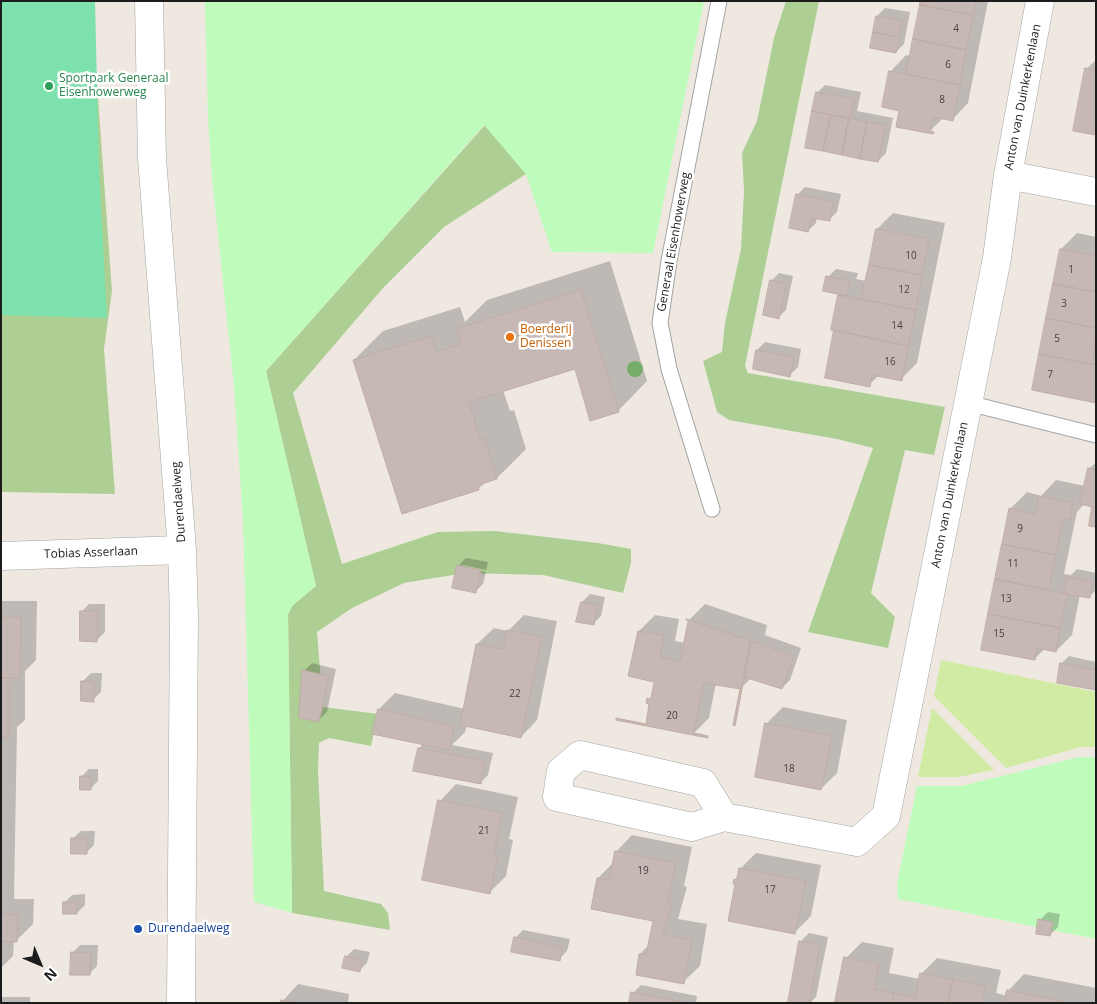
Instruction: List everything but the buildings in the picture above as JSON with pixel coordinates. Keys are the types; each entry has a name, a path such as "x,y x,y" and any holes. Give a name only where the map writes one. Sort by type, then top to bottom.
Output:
{"street":[{"name":"Durendaelweg","path":"150,1 152,158 182,550 184,626 181,1003"},
{"name":"Anton van Duinkerkenlaan","path":"724,817 703,784 580,755 561,770 557,797 692,827 724,817 857,842 886,816 997,258 1008,175 1040,1"},
{"path":"1008,175 1096,192"},
{"name":"Tobias Asserlaan","path":"1,556 182,550"}],"lane":[{"name":"Generaal Eisenhowerweg","path":"712,509 669,369 660,323 669,261 719,1"},
{"path":"968,404 1096,435"}],"green space":[{"name":"Sportpark Generaal Eisenhowerweg","path":"1,1 95,1 99,171 107,318 1,315"},
{"path":"91,1 112,291 104,349 115,494 1,492 1,195"},
{"path":"205,1 704,1 653,253 552,252 526,174 484,125 266,371 316,586 293,605 288,614 292,913 254,902 243,521 234,386 212,178 208,119"},
{"path":"786,1 819,1 745,366 748,373 945,407 934,455 905,450 871,593 895,617 888,648 808,632 873,448 837,439 729,420 717,412 703,361 722,352 725,323 741,249 744,191 742,153 757,121 774,38"},
{"path":"485,125 526,174 444,227 383,288 293,393 342,564 438,532 495,531 598,543 631,549 631,563 623,593 543,575 465,573 404,583 352,608 317,632 323,707 378,714 371,746 329,738 319,743 318,771 324,891 381,904 388,913 390,930 292,913 288,614 293,605 316,586 266,371"},
{"path":"941,660 1096,692 1096,747 1081,747 1006,768 934,696"},
{"path":"932,708 994,770 958,777 918,777"},
{"path":"1079,757 1096,757 1096,939 898,899 897,884 917,786 961,786"}],"place":[{"name":"Sportpark Generaal Eisenhowerweg","path":"49,86"},
{"name":"Boerderij Denissen","path":"510,337"},
{"name":"Durendaelweg","path":"138,929"}]}
